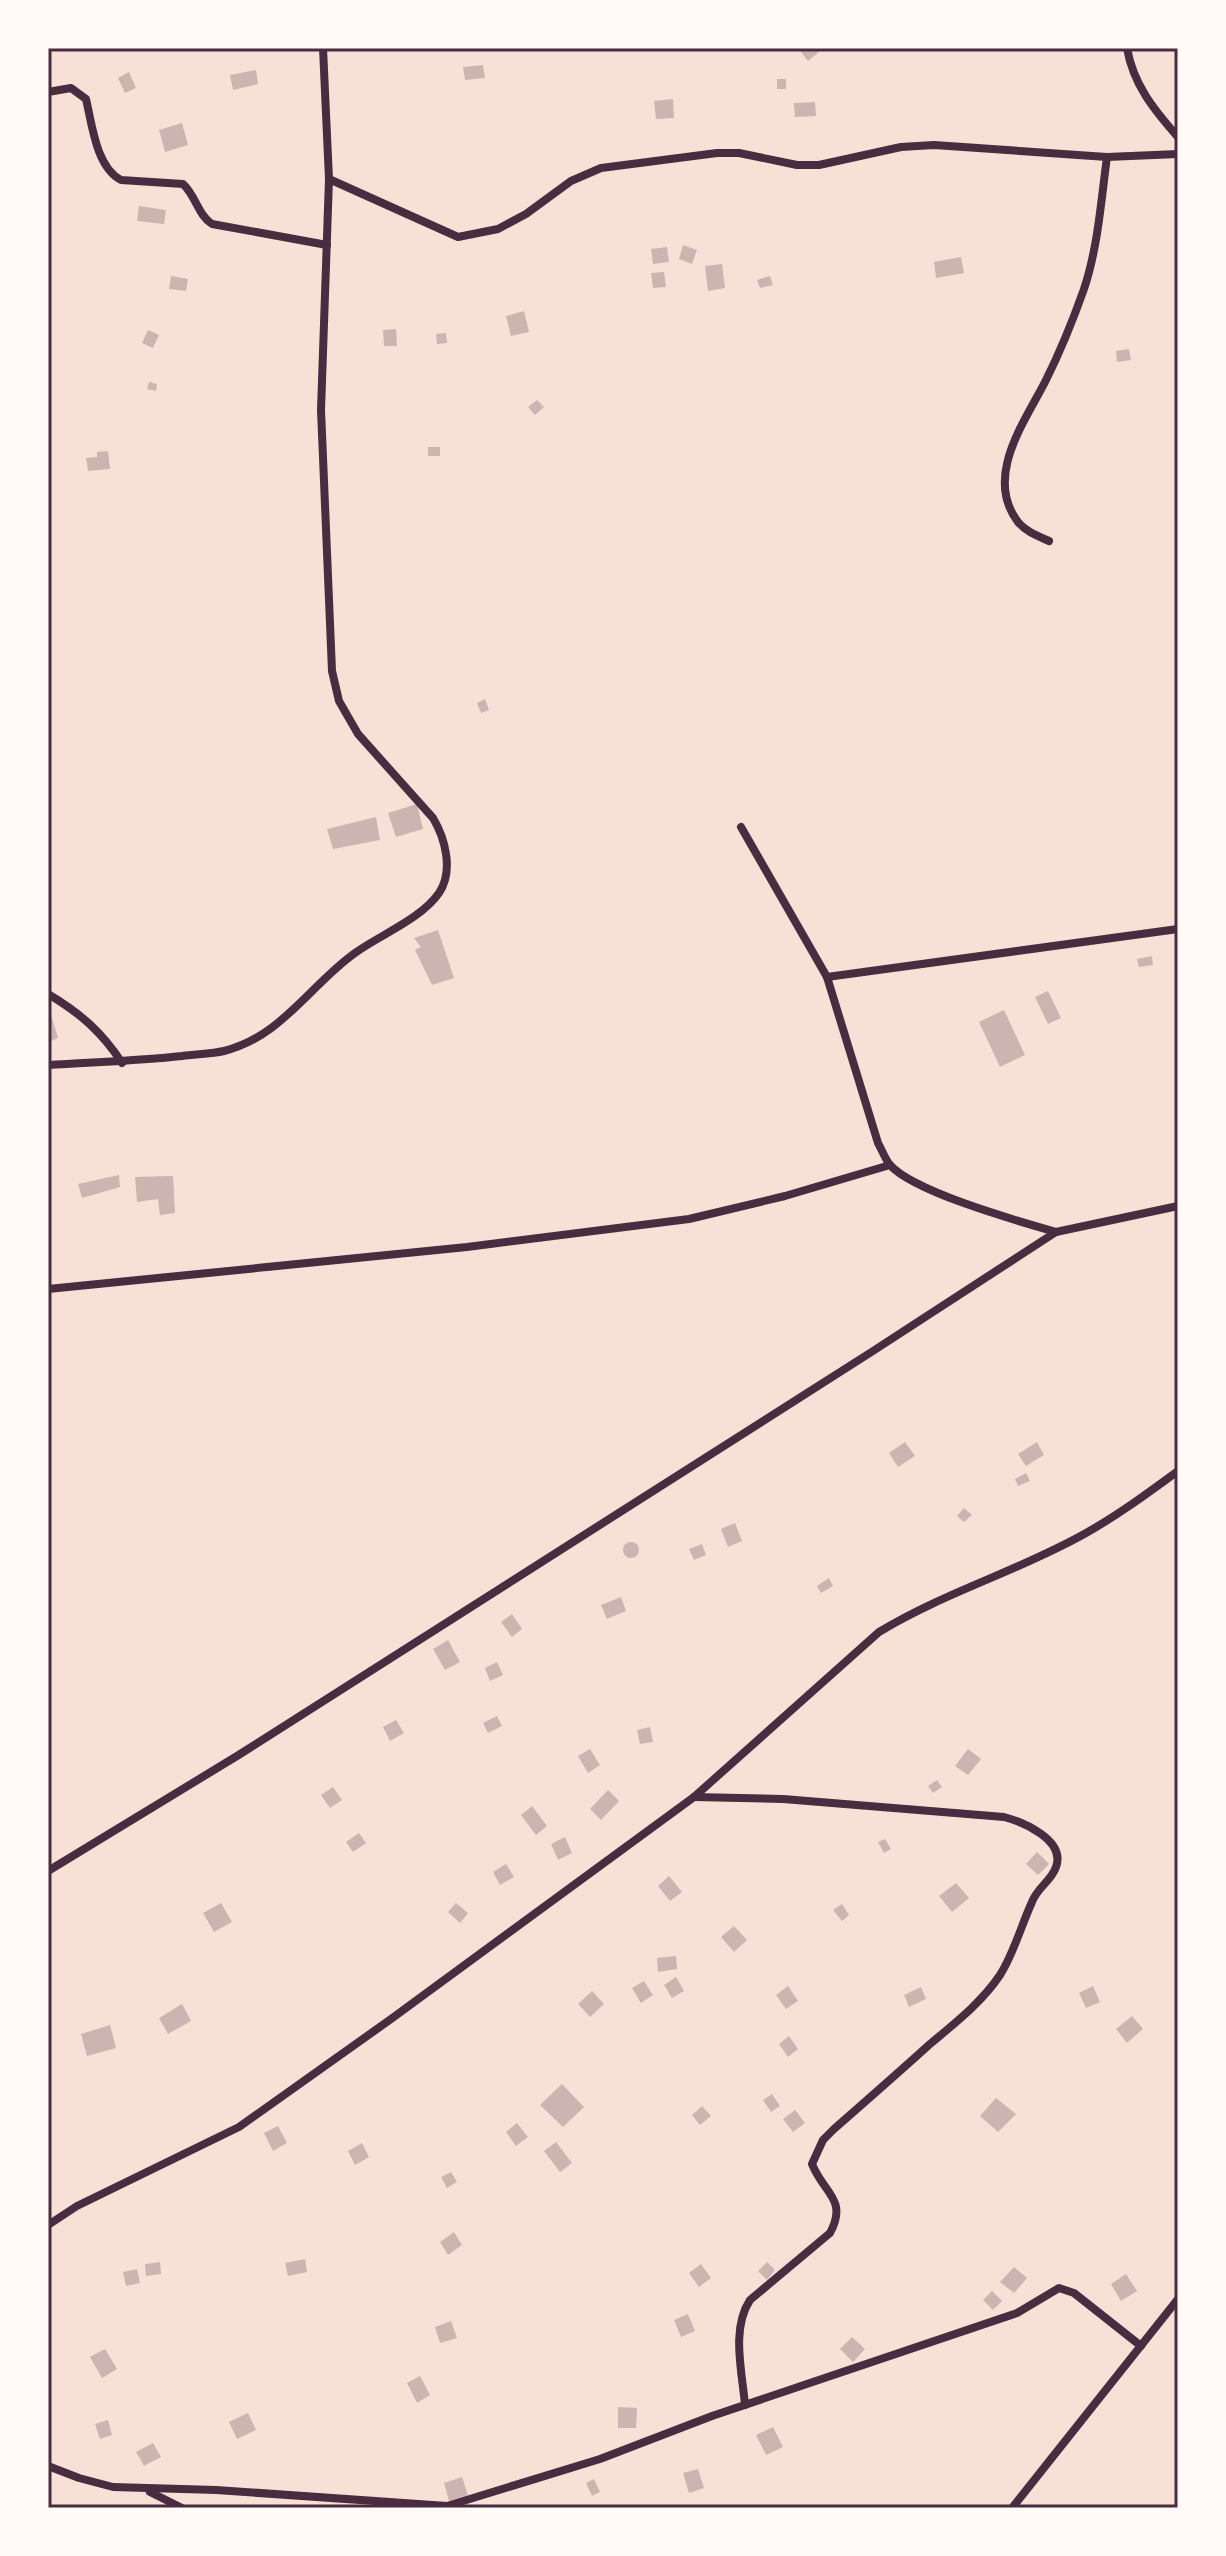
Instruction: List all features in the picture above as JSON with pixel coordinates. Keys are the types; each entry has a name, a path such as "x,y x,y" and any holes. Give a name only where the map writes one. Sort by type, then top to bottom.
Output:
{"street":[{"path":"48,1065 122,1063 224,1051 255,1040 279,1024 353,955 415,915 439,893 445,876 446,854 442,834 433,818 358,734 339,701 332,671 321,410 329,179 323,48"},
{"path":"1127,48 1130,65 1141,89 1154,110 1178,137"},
{"path":"48,92 71,88 86,99 99,149 115,177 183,184 203,217 212,224 327,245"},
{"path":"329,179 458,237 498,229 526,214 571,181 601,168 703,155 739,153 797,165 819,165 901,147 963,145 1107,157 1178,154"},
{"path":"1049,541 1018,522 1009,503 1007,460 1016,433 1063,345 1085,287 1096,242 1107,157"},
{"path":"741,827 827,977 878,1143 890,1165 910,1179 983,1210 1056,1232"},
{"path":"827,977 1178,929"},
{"path":"48,994 92,1024 108,1040 122,1063"},
{"path":"48,1289 467,1247 689,1219 785,1196 890,1165"},
{"path":"48,1871 264,1739 1056,1232 1178,1206"},
{"path":"48,2225 77,2206 239,2127 694,1797 879,1632 909,1614 1084,1534 1178,1471"},
{"path":"694,1797 783,1799 1004,1817 1021,1821 1042,1833 1058,1859 1054,1871 1033,1897 1009,1960 998,1978 974,2006 834,2129 816,2153 812,2164 838,2208 838,2218 830,2233 750,2300 743,2312 739,2325 745,2405"},
{"path":"48,2466 113,2487 216,2490 447,2506 600,2459 745,2405 1017,2313 1059,2288 1074,2293 1141,2346"},
{"path":"1012,2508 1178,2299"},
{"path":"146,2489 182,2508"}],"building":[{"path":"798,48 815,48 819,52 808,61"},
{"path":"483,65 485,78 465,80 463,67"},
{"path":"256,70 258,84 233,90 230,75"},
{"path":"129,72 136,88 125,93 118,78"},
{"path":"777,79 786,79 786,89 777,89"},
{"path":"673,99 674,118 656,119 654,101"},
{"path":"815,102 816,116 795,117 794,103"},
{"path":"182,123 188,145 165,152 159,130"},
{"path":"139,206 166,210 164,224 137,221"},
{"path":"683,245 697,250 692,264 679,259"},
{"path":"667,247 669,262 653,264 651,249"},
{"path":"961,257 964,273 936,278 934,262"},
{"path":"722,264 725,288 708,291 705,266"},
{"path":"664,272 666,287 653,288 651,273"},
{"path":"171,276 188,279 186,291 169,289"},
{"path":"770,276 773,285 760,288 757,280"},
{"path":"524,311 529,332 511,336 506,316"},
{"path":"396,329 397,346 384,346 383,330"},
{"path":"148,330 159,335 153,348 142,343"},
{"path":"446,333 447,343 437,344 436,334"},
{"path":"1129,349 1131,360 1117,362 1116,351"},
{"path":"149,382 157,384 156,391 147,389"},
{"path":"537,400 544,407 535,415 528,407"},
{"path":"428,447 440,447 440,456 428,456"},
{"path":"108,451 110,469 88,471 86,458"},
{"path":"485,699 489,710 481,713 477,703"},
{"path":"417,804 423,829 396,837 388,813"},
{"path":"376,817 380,840 333,849 327,829"},
{"path":"438,930 454,978 432,985 415,950 421,947 414,938"},
{"path":"1152,956 1153,965 1139,967 1137,959"},
{"path":"1048,991 1061,1018 1048,1024 1035,997"},
{"path":"48,1009 58,1038 48,1042"},
{"path":"1004,1010 1025,1055 1000,1067 979,1022"},
{"path":"119,1175 120,1187 82,1198 78,1184"},
{"path":"173,1176 175,1213 160,1215 158,1199 137,1202 135,1177"},
{"path":"905,1442 915,1456 898,1467 889,1453"},
{"path":"1037,1442 1044,1455 1026,1466 1018,1454"},
{"path":"1026,1473 1030,1481 1018,1486 1015,1479"},
{"path":"964,1508 972,1515 964,1522 957,1516"},
{"path":"735,1523 742,1541 728,1547 721,1529"},
{"path":"631,1542 639,1550 631,1558 623,1550"},
{"path":"702,1544 706,1555 694,1560 689,1549"},
{"path":"829,1578 833,1586 821,1593 817,1586"},
{"path":"621,1597 626,1611 607,1619 601,1605"},
{"path":"512,1614 522,1629 512,1637 501,1622"},
{"path":"448,1640 460,1662 445,1670 433,1649"},
{"path":"497,1662 503,1675 490,1681 485,1668"},
{"path":"497,1716 502,1726 488,1733 483,1723"},
{"path":"396,1720 404,1733 390,1741 383,1727"},
{"path":"650,1727 653,1742 640,1744 637,1730"},
{"path":"590,1749 600,1765 588,1773 578,1756"},
{"path":"968,1749 981,1759 968,1775 955,1766"},
{"path":"937,1780 942,1787 933,1793 928,1786"},
{"path":"333,1787 342,1800 330,1808 321,1795"},
{"path":"608,1790 619,1801 601,1820 590,1809"},
{"path":"532,1806 547,1826 536,1835 521,1815"},
{"path":"359,1833 366,1843 353,1852 346,1842"},
{"path":"565,1837 572,1853 558,1860 551,1844"},
{"path":"885,1839 891,1849 884,1853 878,1842"},
{"path":"1037,1852 1049,1864 1038,1875 1026,1864"},
{"path":"506,1864 514,1877 500,1885 493,1872"},
{"path":"669,1876 682,1892 670,1901 658,1886"},
{"path":"956,1883 969,1898 952,1912 939,1896"},
{"path":"221,1903 232,1922 214,1932 203,1913"},
{"path":"456,1903 468,1913 460,1923 448,1912"},
{"path":"842,1904 849,1915 842,1921 833,1910"},
{"path":"734,1926 747,1940 734,1952 721,1937"},
{"path":"676,1956 677,1969 658,1972 657,1958"},
{"path":"676,1977 684,1991 672,1998 664,1985"},
{"path":"644,1981 653,1995 641,2003 632,1988"},
{"path":"788,1986 798,2001 786,2009 776,1995"},
{"path":"1093,1986 1100,2002 1086,2008 1079,1993"},
{"path":"921,1987 926,1999 909,2007 904,1995"},
{"path":"592,1991 604,2004 590,2017 578,2004"},
{"path":"182,2004 191,2021 168,2034 159,2018"},
{"path":"1132,2016 1143,2029 1127,2043 1116,2029"},
{"path":"110,2025 116,2048 87,2056 81,2034"},
{"path":"789,2036 798,2049 788,2057 779,2044"},
{"path":"562,2084 584,2107 563,2127 540,2105"},
{"path":"772,2094 780,2106 771,2112 763,2100"},
{"path":"996,2098 1016,2114 998,2132 980,2116"},
{"path":"702,2106 711,2116 700,2125 692,2115"},
{"path":"795,2110 805,2123 793,2132 783,2119"},
{"path":"517,2123 528,2137 516,2146 506,2132"},
{"path":"278,2126 287,2143 273,2151 264,2133"},
{"path":"556,2142 572,2163 560,2172 544,2151"},
{"path":"362,2143 369,2157 355,2165 348,2151"},
{"path":"451,2172 457,2182 447,2188 441,2177"},
{"path":"454,2232 462,2245 448,2255 440,2242"},
{"path":"305,2259 307,2272 288,2276 285,2263"},
{"path":"160,2262 161,2274 146,2276 145,2264"},
{"path":"767,2262 775,2270 767,2280 758,2271"},
{"path":"701,2264 711,2278 699,2287 689,2273"},
{"path":"1014,2267 1027,2278 1014,2293 1000,2282"},
{"path":"137,2269 140,2283 126,2286 123,2272"},
{"path":"1126,2274 1137,2291 1121,2301 1111,2284"},
{"path":"992,2291 1002,2301 993,2310 983,2300"},
{"path":"688,2314 695,2331 681,2337 674,2320"},
{"path":"451,2321 457,2338 440,2343 435,2327"},
{"path":"852,2337 865,2349 853,2362 840,2349"},
{"path":"105,2349 117,2369 102,2378 90,2357"},
{"path":"420,2376 430,2395 417,2403 407,2383"},
{"path":"618,2407 637,2408 636,2428 618,2428"},
{"path":"248,2413 256,2430 237,2439 229,2422"},
{"path":"108,2420 112,2435 100,2439 95,2424"},
{"path":"773,2427 783,2447 766,2455 756,2435"},
{"path":"153,2443 161,2457 144,2466 136,2452"},
{"path":"698,2469 704,2488 689,2493 683,2473"},
{"path":"462,2477 468,2495 449,2501 444,2483"},
{"path":"594,2479 600,2492 592,2496 586,2483"}]}
